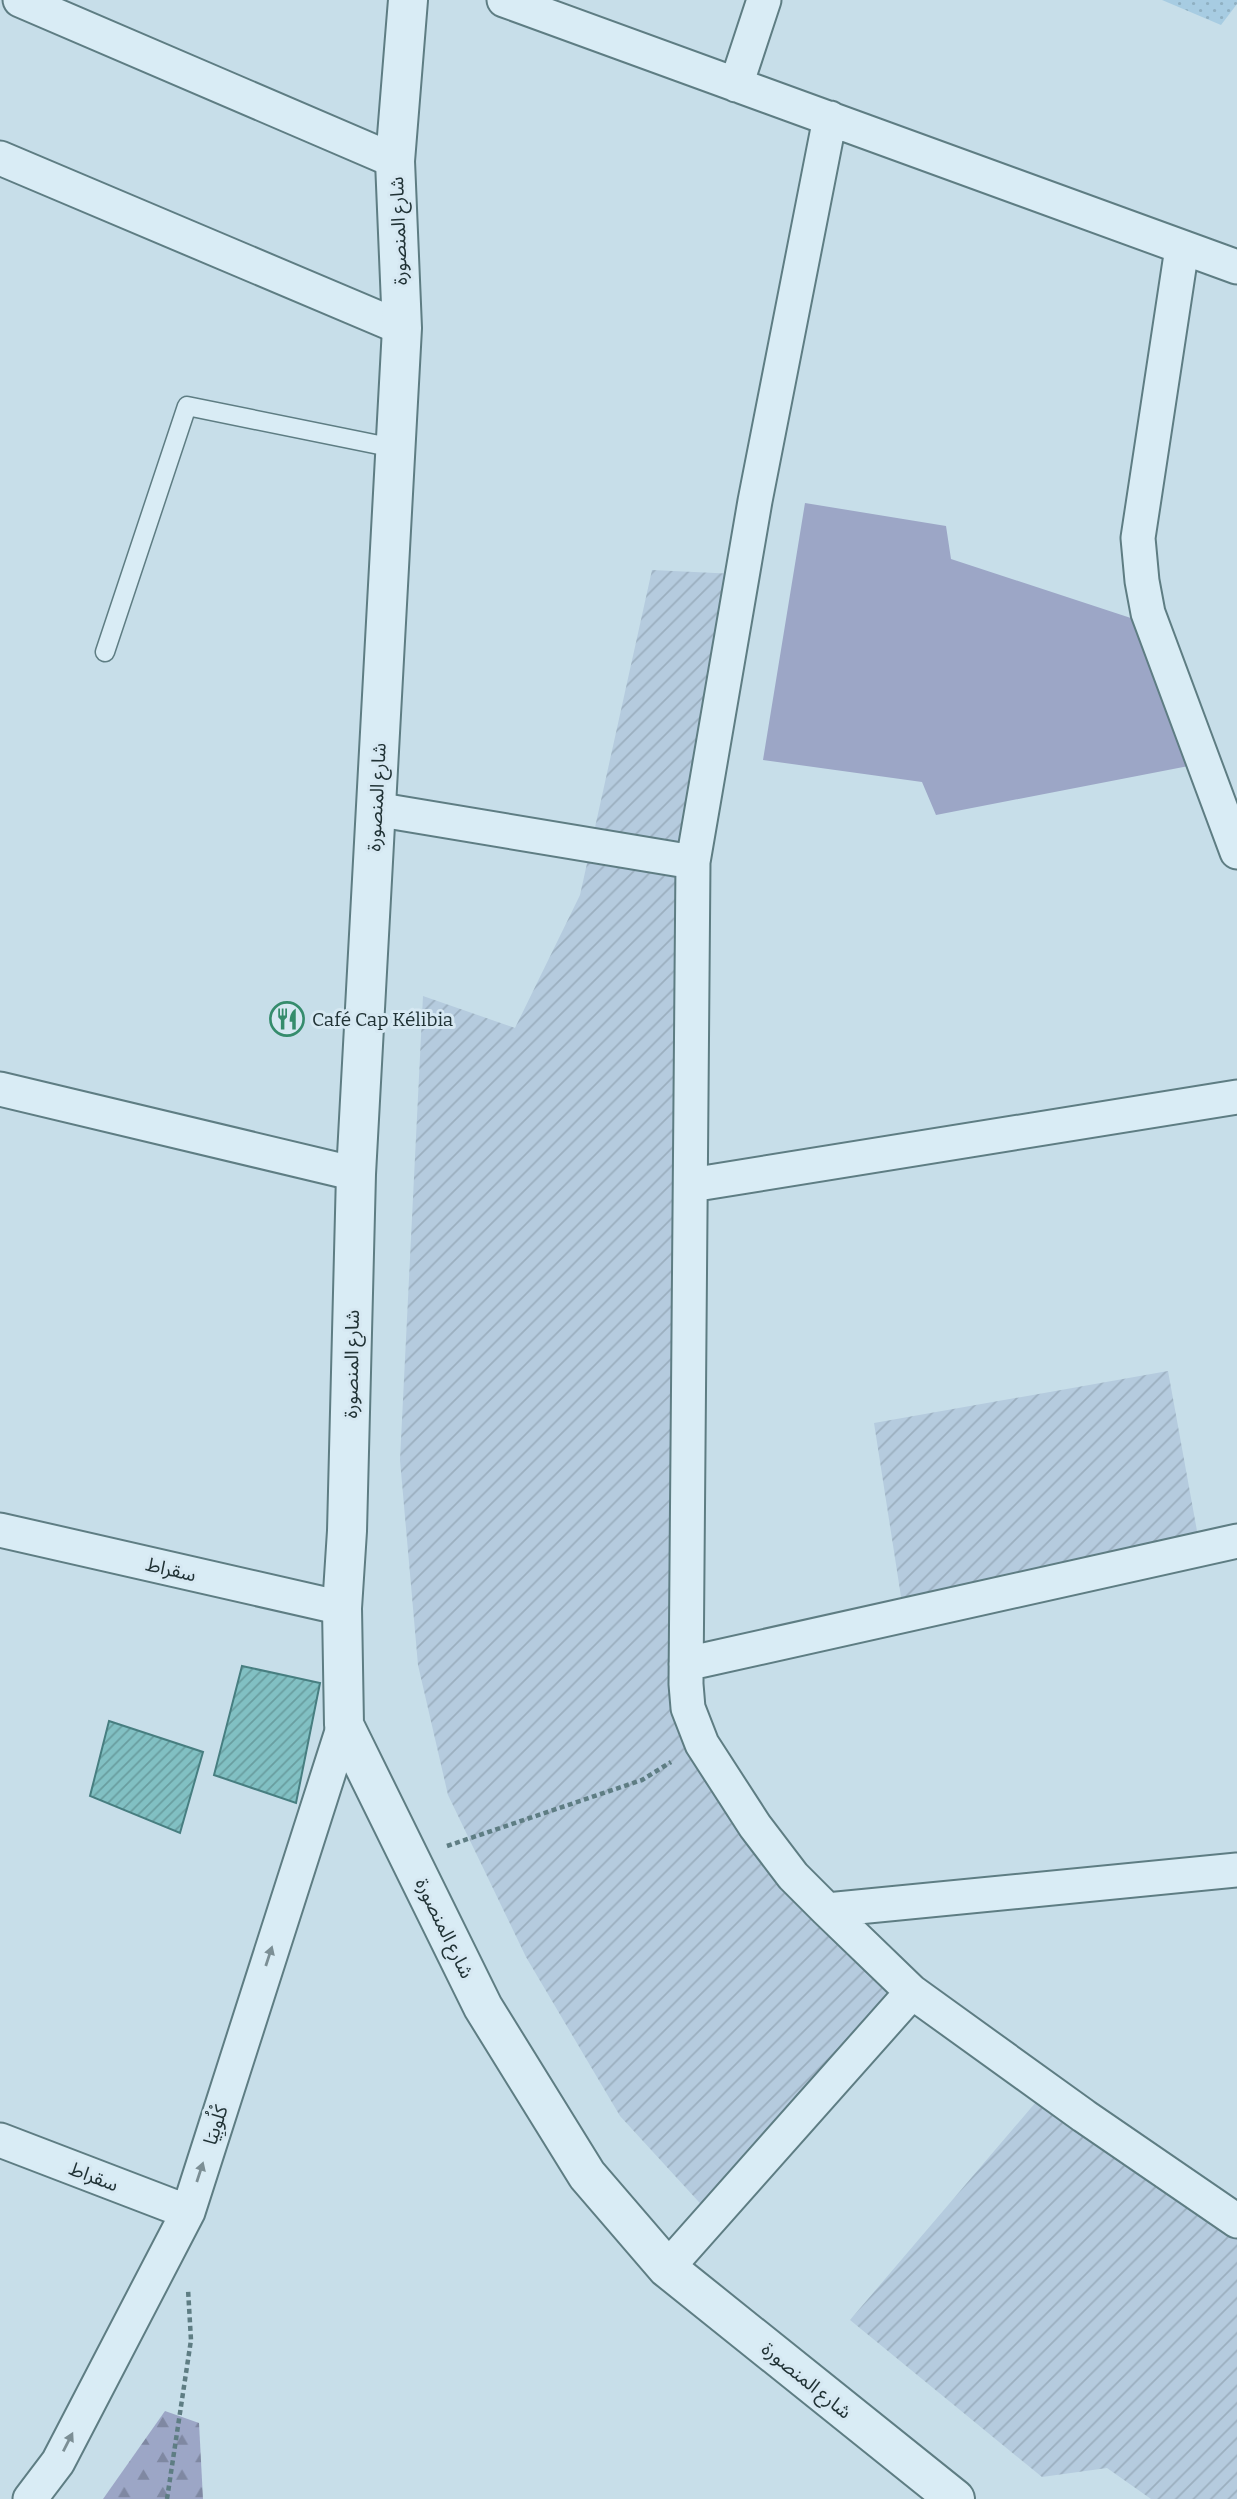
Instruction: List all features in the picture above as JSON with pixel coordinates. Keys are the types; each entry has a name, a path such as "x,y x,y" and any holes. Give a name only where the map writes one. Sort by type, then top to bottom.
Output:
{"street":[{"path":"20,0 395,161"},
{"name":"شارع المنصورة","path":"408,0 395,161 402,328 356,1174 347,1531 342,1608 344,1725 483,2007 587,2175 667,2268 956,2499"},
{"path":"505,0 1237,267"},
{"path":"736,85 764,0"},
{"path":"830,118 755,501 693,862 686,1664 688,1709 702,1744 755,1826 793,1877 912,1992 1084,2116 1237,2221"},
{"path":"0,158 402,328"},
{"path":"1182,248 1138,538 1148,613 1237,852"},
{"path":"375,810 693,862"},
{"path":"0,1089 356,1174"},
{"path":"691,1185 1237,1097"},
{"name":"سقراط","path":"0,1530 342,1608"},
{"path":"686,1664 1237,1541"},
{"name":"كْلُوبِيَا","path":"30,2499 58,2462 188,2212 344,1725"},
{"path":"827,1910 1237,1870"},
{"path":"667,2268 912,1992"},
{"name":"سقراط","path":"0,2140 188,2212"}],"lane":[{"path":"105,652 187,406 394,449"}],"path":[{"path":"411,1859 642,1780 702,1744"},
{"path":"167,2252 189,2291 191,2340 167,2499"}],"shaded area":[{"path":"652,570 757,575 694,967 692,1739 912,2013 720,2225 620,2116 526,1957 448,1795 418,1665 400,1460 423,996 515,1028 580,895"},
{"path":"1168,1371 1201,1553 904,1616 874,1423"},
{"path":"1036,2102 1237,2231 1237,2499 1151,2499 1107,2468 1042,2477 850,2320"}],"green space":[{"path":"805,503 946,526 951,559 1146,623 1204,763 936,815 922,782 763,760"},
{"path":"165,2411 199,2423 203,2499 103,2499"}],"sand":[{"path":"1162,0 1237,0 1237,4 1221,25"}],"building":[{"path":"242,1666 320,1683 296,1803 214,1775"},
{"path":"109,1721 203,1752 180,1833 90,1796"}],"place":[{"name":"Café Cap Kélibia","path":"287,1019"}]}
